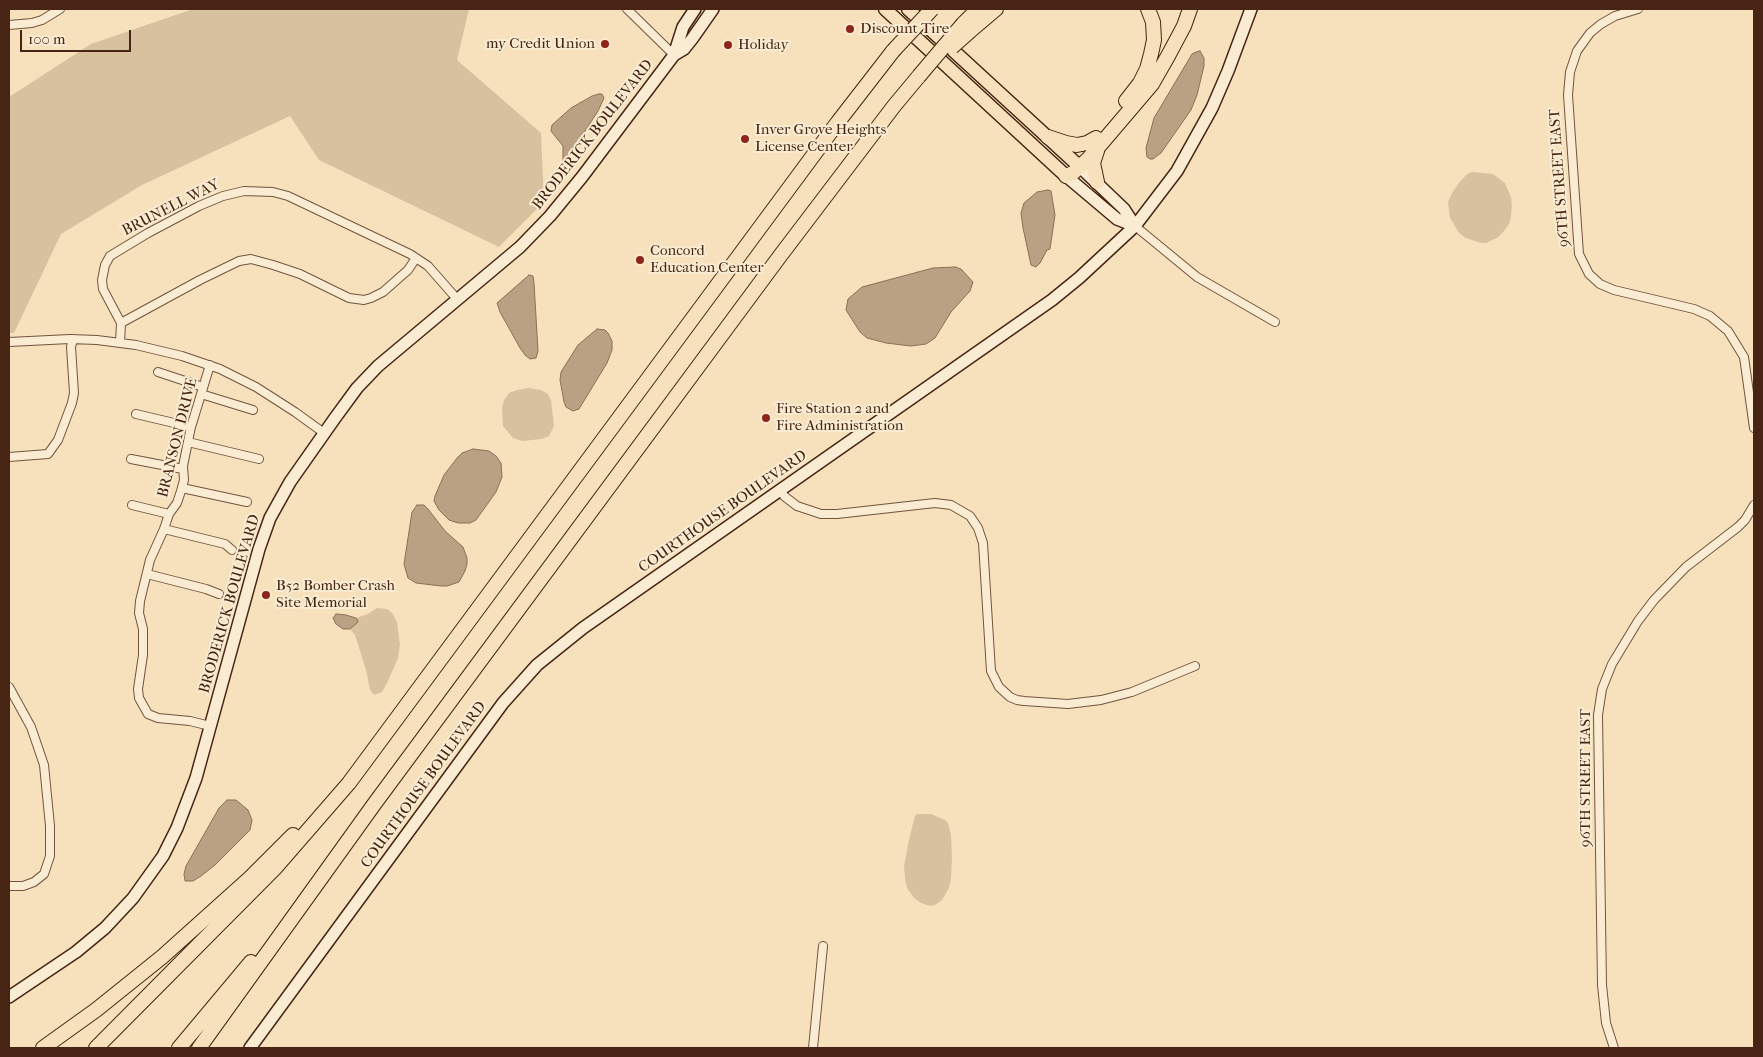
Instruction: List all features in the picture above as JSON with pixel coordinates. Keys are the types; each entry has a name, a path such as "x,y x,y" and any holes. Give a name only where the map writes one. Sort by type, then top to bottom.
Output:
{"highway":[{"path":"96,1048 276,867 328,810 820,146 924,9"},
{"path":"892,51 932,9"},
{"path":"967,28 978,9"},
{"path":"199,1048 338,854 780,256 894,106 919,76 967,28 996,9"},
{"path":"1097,182 1093,163 1098,142 1147,70 1154,40 1153,22 1148,9"},
{"path":"1066,176 1152,84 1184,26 1190,9"},
{"path":"1048,137 1076,145 1098,142"},
{"path":"43,1048 96,1010 141,974 244,884 309,819 384,735"},
{"path":"179,1048 240,976 338,854"}],"main road":[{"path":"885,9 1066,176"},
{"path":"908,9 1077,164"}],"street":[{"path":"9,25 32,24 60,9"},
{"path":"627,9 674,56"},
{"name":"BRODERICK BOULEVARD","path":"674,56 683,28 695,9"},
{"name":"BRODERICK BOULEVARD","path":"9,997 90,941 122,911 163,856 180,821 196,778 259,549 270,518 290,482 324,433 358,388 378,366 520,246 550,216 674,56 684,49 692,39 713,9"},
{"name":"COURTHOUSE BOULEVARD","path":"250,1048 517,686 537,665 583,628 1046,304 1079,278 1135,226 1177,171 1212,108 1251,9"},
{"name":"96TH STREET EAST","path":"1638,9 1615,16 1590,33 1577,51 1570,72 1568,95 1580,254 1589,274 1600,284 1614,290 1694,309 1710,316 1728,330 1744,357 1754,428"},
{"path":"1077,164 1124,209 1135,226 1197,277 1275,322"},
{"path":"1066,176 1117,219 1135,226"},
{"name":"BRUNELL WAY","path":"120,342 120,323 103,289 102,280 105,265 110,256 155,229 206,203 231,193 257,190 288,196 416,258 428,266 457,299"},
{"path":"120,323 239,260 251,259 273,265 300,274 349,298 364,300 383,292 408,270 416,258"},
{"path":"9,342 73,339 120,342 169,352 210,366 262,390 324,433"},
{"path":"9,457 48,454 58,440 74,393 71,347 73,339"},
{"name":"BRANSON DRIVE","path":"210,366 191,427 183,469 184,480 182,488 177,503 169,514 164,530 155,547 140,601 139,613 143,655 138,689 139,698 148,714 158,718 190,721 210,726"},
{"path":"158,372 253,410"},
{"path":"136,414 191,427"},
{"path":"188,442 259,459"},
{"path":"131,459 183,469"},
{"path":"182,488 247,502"},
{"path":"781,490 784,496 797,506 821,514 837,514 935,503 951,505 970,516 978,528 984,543 991,670 999,687 1010,697 1024,701 1068,704 1102,700 1132,692 1195,666"},
{"path":"132,505 169,514"},
{"name":"96TH STREET EAST","path":"1614,1048 1606,1023 1602,985 1598,716 1602,689 1612,664 1638,621 1654,600 1686,567 1738,527 1745,520 1754,505"},
{"path":"164,530 226,544 232,550"},
{"path":"147,574 219,594"},
{"path":"9,687 31,727 44,765 50,826 50,856 44,874 34,882 23,886 9,886"},
{"path":"813,1048 823,946"}],"shaded area":[{"path":"193,9 469,9 457,60 541,133 544,202 499,247 319,160 290,116 142,185 61,234 14,333 9,333 9,97 91,44"},
{"path":"1200,51 1204,58 1204,66 1197,95 1191,110 1161,153 1150,159 1147,157 1146,148 1154,118 1192,54"},
{"path":"602,94 604,98 598,111 567,162 563,162 563,146 551,131 552,125 571,108"},
{"path":"1472,172 1493,174 1505,183 1511,197 1510,222 1497,238 1486,243 1466,238 1459,233 1450,218 1448,202 1451,195 1467,174"},
{"path":"1051,191 1055,215 1050,249 1047,250 1036,267 1031,265 1021,213 1024,203 1037,192"},
{"path":"955,267 961,269 973,282 970,291 951,312 935,338 926,344 911,346 886,343 867,338 860,332 846,310 848,299 862,287 933,268"},
{"path":"529,275 533,276 534,283 538,351 536,358 530,359 520,348 497,303"},
{"path":"597,329 605,330 608,333 612,341 612,350 607,363 579,409 573,411 566,407 564,402 560,380 561,372 578,345"},
{"path":"528,388 541,390 548,394 551,400 554,426 549,436 542,439 522,441 513,438 503,426 502,408 504,400 509,393"},
{"path":"473,449 489,451 496,456 501,463 502,477 496,492 476,520 470,523 458,523 449,520 439,510 434,501 435,496 444,475 457,458 462,453"},
{"path":"417,505 424,505 445,531 463,547 467,564 459,582 441,586 416,583 408,578 404,564 412,512"},
{"path":"377,608 387,609 392,613 397,622 400,645 398,658 387,683 382,692 374,695 370,690 355,635 350,629 358,621 356,618 368,614"},
{"path":"336,614 356,618 358,621 350,629 343,629 336,624 333,618"},
{"path":"227,800 236,800 248,810 252,820 250,830 215,865 201,876 193,881 185,881 186,866 219,808"},
{"path":"917,814 931,814 945,820 948,823 951,835 952,858 949,888 942,900 930,906 914,898 907,888 905,878 904,866"}],"place":[{"name":"Discount Tire","path":"850,29"},
{"name":"my Credit Union","path":"605,44"},
{"name":"Holiday","path":"728,45"},
{"name":"Inver Grove Heights License Center","path":"745,139"},
{"name":"Concord Education Center","path":"640,260"},
{"name":"Fire Station 2 and Fire Administration","path":"766,418"},
{"name":"B52 Bomber Crash Site Memorial","path":"266,595"}]}
